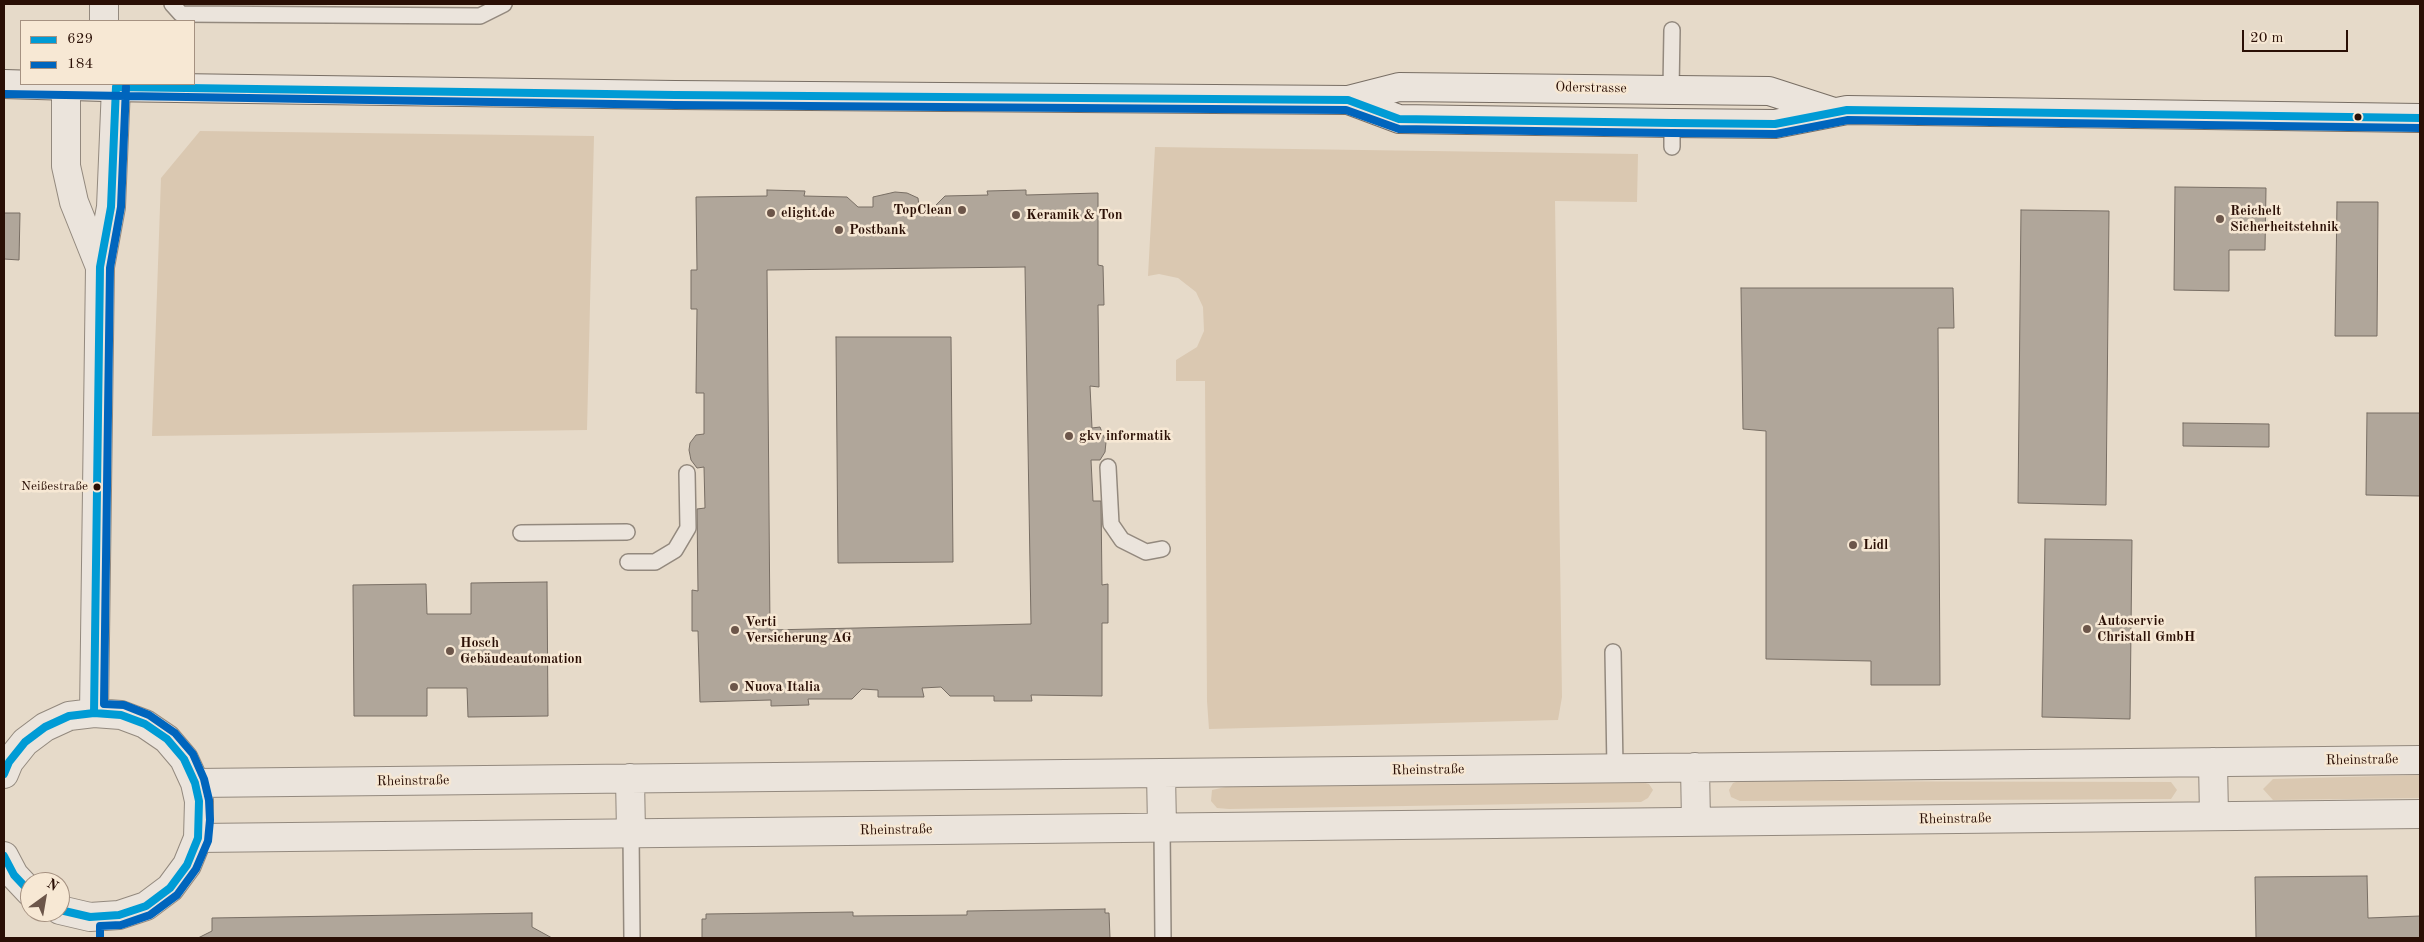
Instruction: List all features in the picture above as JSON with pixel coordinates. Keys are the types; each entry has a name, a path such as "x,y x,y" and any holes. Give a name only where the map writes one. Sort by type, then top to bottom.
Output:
{"street":[{"path":"104,4 104,20"},
{"path":"4,84 20,85"},
{"path":"35,85 684,96 1348,100 1399,119 1672,135 1775,124 1832,111 2420,118"},
{"path":"66,86 66,166 74,202 100,267"},
{"path":"94,712 100,267 111,207 108,86"},
{"name":"Oderstrasse","path":"1348,100 1399,87 1769,91 1832,111"},
{"path":"4,774 9,762 25,742 45,727 69,716 94,712 121,715 145,724 166,739 184,759 195,783 199,801 198,838 187,865 170,888 146,906 90,928 70,916"},
{"name":"Rheinstraße","path":"195,783 2420,760"},
{"path":"2213,762 2214,816"},
{"path":"1695,767 1696,822"},
{"path":"1161,773 1162,827"},
{"path":"630,778 631,833"},
{"name":"Rheinstraße","path":"198,838 2420,814"},
{"path":"4,856 20,881"}],"lane":[{"path":"172,4 180,14 480,16 504,4"},
{"path":"1671,89 1672,30"},
{"path":"1108,467 1111,524 1122,540 1146,552 1162,549"},
{"path":"628,562 655,562 675,550 688,528 687,473"},
{"path":"521,533 627,532"},
{"path":"1613,652 1615,768"},
{"path":"1162,827 1163,938"},
{"path":"631,833 632,938"}],"shaded area":[{"path":"200,131 594,136 587,430 152,436 161,178"},
{"path":"1155,147 1638,154 1637,202 1555,201 1562,697 1558,720 1209,729 1207,701 1205,381 1176,381 1176,360 1197,347 1204,331 1203,307 1196,292 1178,278 1159,274 1148,276"},
{"path":"2420,775 2420,798 2273,800 2263,789 2273,779"},
{"path":"1739,781 2171,782 2177,790 2171,799 1740,801 1731,797 1729,790 1733,783"},
{"path":"1642,782 1649,784 1653,790 1648,798 1641,802 1229,809 1217,808 1211,801 1212,790 1230,786"}],"building":[{"name":"Reichelt Sicherheitstehnik","path":"2175,187 2266,188 2265,250 2229,250 2229,291 2174,290"},
{"path":"767,190 805,191 804,196 847,197 858,207 873,207 873,197 895,192 907,193 918,198 919,206 935,206 945,196 988,195 987,191 1026,190 1026,195 1098,193 1098,265 1103,266 1104,305 1098,305 1099,387 1090,386 1092,428 1100,427 1106,442 1105,452 1100,460 1091,460 1093,501 1101,501 1102,585 1108,584 1108,623 1102,623 1102,696 1031,695 1032,701 994,701 994,696 950,696 941,687 922,688 924,697 878,697 878,690 862,689 852,699 808,699 809,705 771,706 771,700 700,702 698,631 692,631 692,590 698,591 697,509 705,508 704,467 697,468 691,460 689,450 690,443 696,435 704,434 704,393 696,393 697,309 691,309 691,270 697,270 696,197 767,196","holes":["1025,267 1031,624 770,630 767,270"]},
{"path":"2337,202 2378,202 2377,336 2335,336"},
{"path":"2021,210 2109,211 2106,505 2018,503"},
{"path":"4,213 20,213 19,260 4,259"},
{"name":"Lidl","path":"1741,288 1953,288 1954,328 1938,328 1940,685 1871,685 1871,661 1766,659 1766,431 1743,429"},
{"path":"836,337 951,337 953,562 838,563"},
{"path":"2367,413 2420,413 2420,496 2366,495"},
{"path":"2183,423 2269,424 2269,447 2183,446"},
{"name":"Autoservie Christall GmbH","path":"2045,539 2132,540 2130,719 2042,717"},
{"name":"Hosch Gebäudeautomation","path":"547,582 548,716 468,717 467,688 427,688 427,716 354,716 353,585 426,584 427,614 471,614 471,583"},
{"path":"2367,876 2368,918 2420,916 2420,938 2256,938 2255,877"},
{"path":"1105,909 1105,913 1109,913 1110,938 702,938 702,919 706,919 706,914 853,912 853,916 967,915 967,911"},
{"path":"532,913 532,927 552,938 198,938 212,931 212,918"}],"transit line":[{"name":"629","path":"116,87 675,95 1348,100 1399,119 1672,123 1775,124 1847,110 2420,118"},
{"name":"629","path":"94,713 100,267 111,207 116,87"},
{"name":"184","path":"100,938 100,926 121,925 150,915 177,895 196,869 208,841 210,820 209,800 204,779 193,754 175,733 149,715 124,705 104,704 110,268 121,207 126,87"},
{"name":"184","path":"4,94 675,105 1346,110 1399,129 1672,133 1776,134 1848,120 2420,128"},
{"name":"629","path":"4,774 9,762 25,742 45,727 69,716 94,713 121,715 145,724 167,739 184,759 195,783 199,801 198,838 187,865 170,888 146,906 119,915 90,917 70,912"},
{"name":"629","path":"4,856 14,875 20,881"}],"place":[{"name":"TopClean","path":"962,210"},
{"name":"elight.de","path":"771,213"},
{"name":"Keramik & Ton","path":"1016,215"},
{"name":"Reichelt Sicherheitstehnik","path":"2220,219"},
{"name":"Postbank","path":"839,230"},
{"name":"gkv informatik","path":"1069,436"},
{"name":"Neißestraße","path":"97,487"},
{"name":"Lidl","path":"1853,545"},
{"name":"Autoservie Christall GmbH","path":"2087,629"},
{"name":"Verti Versicherung AG","path":"735,630"},
{"name":"Hosch Gebäudeautomation","path":"450,651"},
{"name":"Nuova Italia","path":"734,687"}]}
